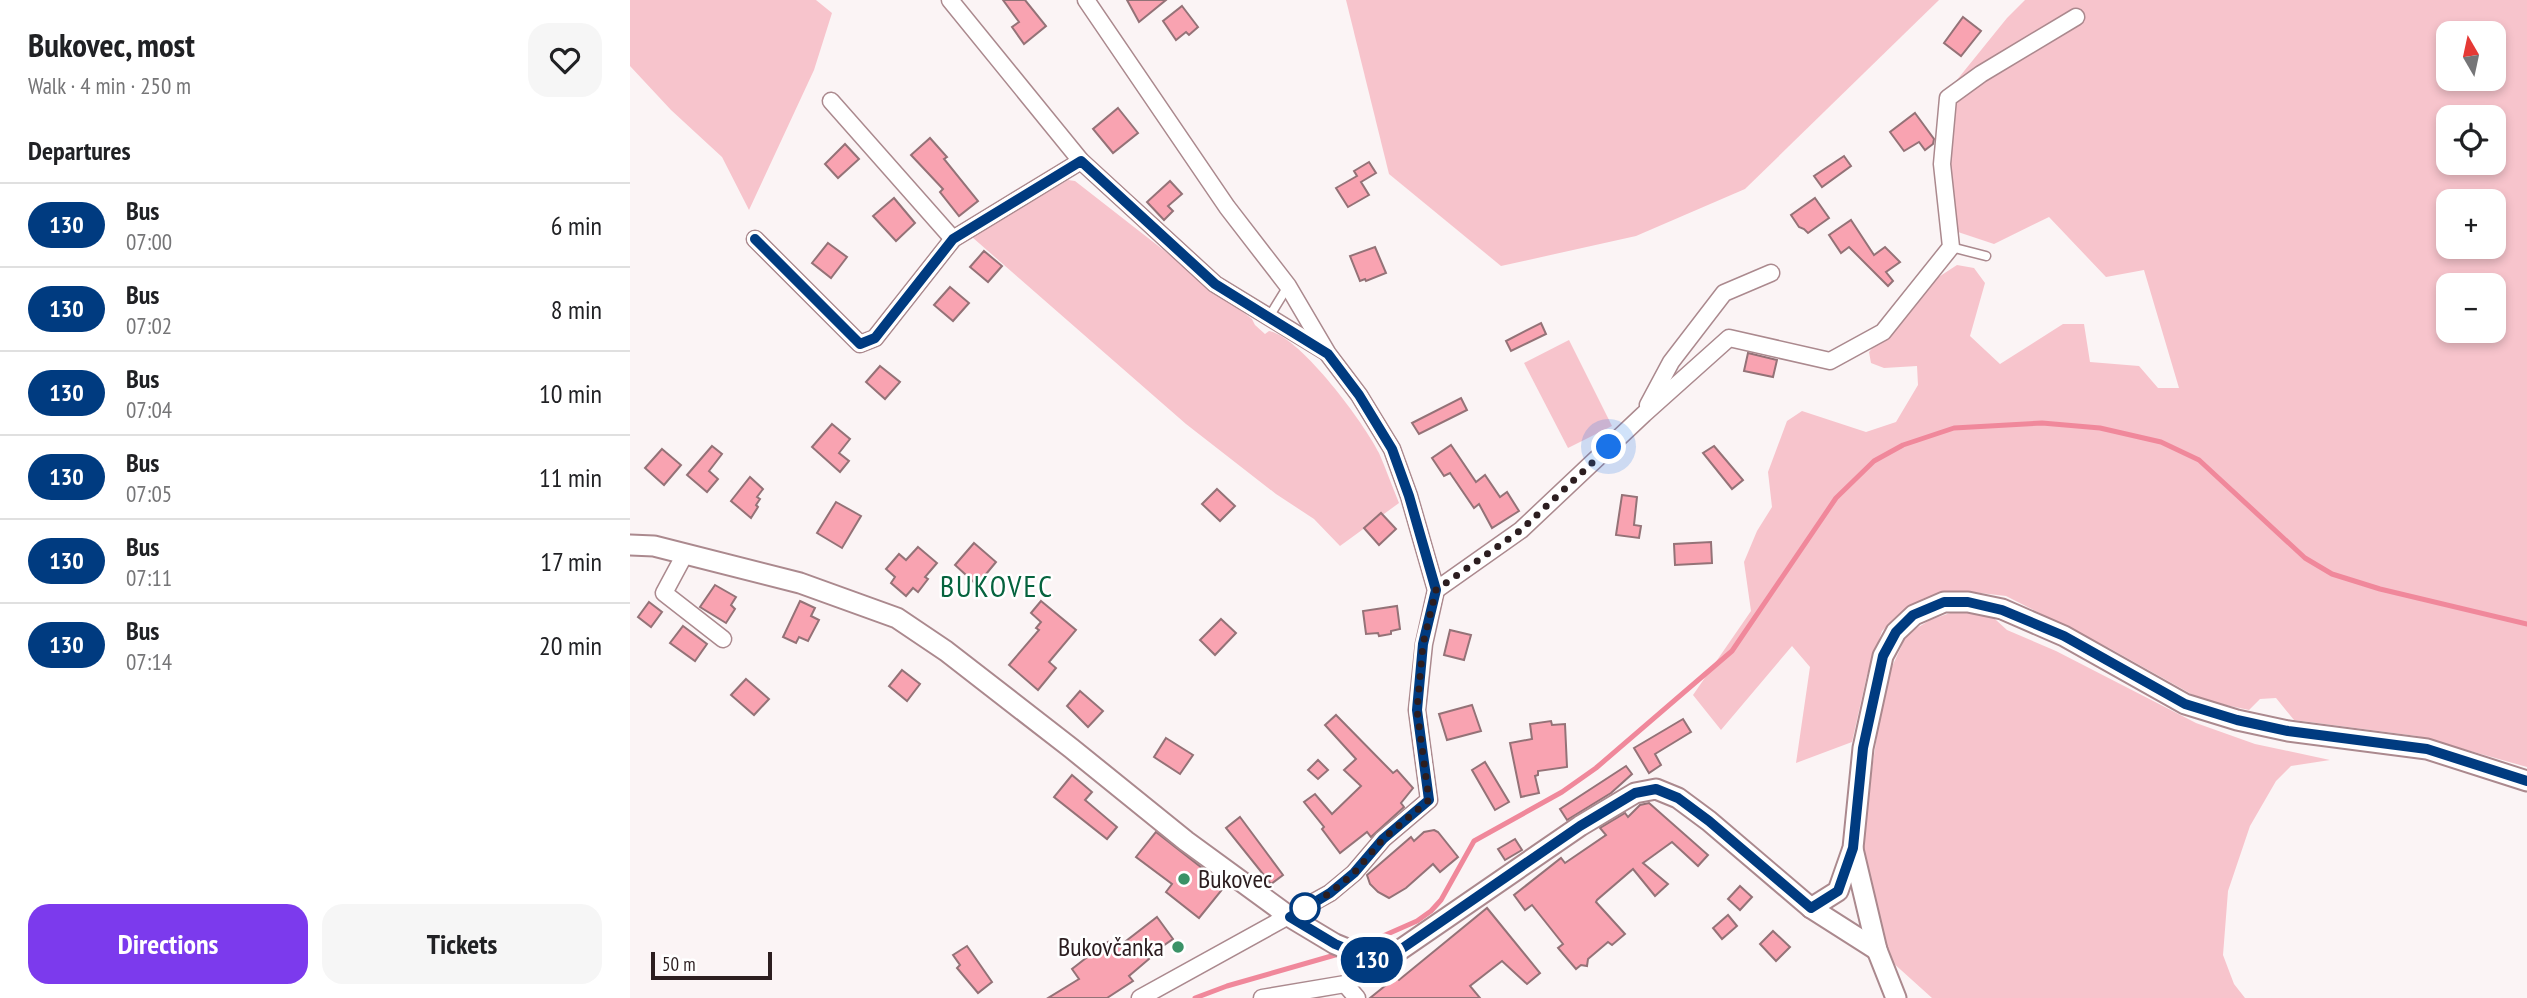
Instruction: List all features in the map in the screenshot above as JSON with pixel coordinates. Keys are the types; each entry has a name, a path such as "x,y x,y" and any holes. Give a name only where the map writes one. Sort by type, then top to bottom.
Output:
{"street":[{"path":"950,0 1081,161 1215,284 1328,354"},
{"path":"1086,0 1227,207 1288,286 1328,354 1359,395 1392,449 1409,496 1436,590 1423,644 1417,710 1429,800 1383,839 1346,880 1330,893 1140,998"},
{"path":"1436,590 1521,530 1729,338 1830,361 1883,332 1951,247 1942,164 1948,98 1981,74 2076,17"},
{"path":"831,101 953,239"},
{"path":"755,239 860,344 875,338 953,239 1081,161"},
{"path":"1644,414 1671,362 1724,293 1771,273"},
{"path":"630,545 654,546 800,583 897,618 946,651 1072,748 1186,841 1290,917 1335,944 1372,960"},
{"path":"685,554 664,593 723,639"},
{"path":"1811,908 1838,891 1853,848 1863,748 1883,656 1896,632 1913,615 1944,602 1968,602 2002,610 2064,636 2185,704 2237,720 2288,731 2427,749 2527,781"},
{"path":"1262,998 1345,984 1372,960 1580,826 1635,793 1656,789 1678,798 1811,908 1877,950"},
{"path":"1853,848 1877,950 1896,998"},
{"path":"1345,984 1357,998"}],"lane":[{"path":"1951,247 1986,256"},
{"path":"1269,317 1288,286"}],"shaded area":[{"path":"630,0 816,0 832,13 814,70 749,210 722,157 671,110 630,66"},
{"path":"1346,0 1939,0 1745,189 1636,236 1501,266 1389,174"},
{"path":"2025,0 2527,0 2527,767 2417,736 2294,720 2276,698 2260,699 2249,710 2202,700 2109,648 2006,596 1963,591 1923,599 1901,613 1882,631 1867,675 1852,742 1796,763 1810,667 1792,646 1721,730 1693,695 1751,611 1744,562 1757,531 1772,507 1768,472 1787,421 1802,411 1866,432 1896,422 1918,385 1917,366 1884,368 1871,363 1869,352 1931,282 1957,265 1974,268 1985,283 1970,336 2000,364 2063,324 2084,324 2090,362 2139,366 2158,388 2179,388 2144,270 2106,277 2049,217 1994,244 1952,230 1946,122 1952,86"},
{"path":"1068,180 1075,181 1252,319 1265,334 1269,331 1282,336 1314,364 1372,440 1399,503 1340,546 1314,519 1276,494 1186,424 972,237"},
{"path":"1569,340 1612,426 1568,448 1524,363"},
{"path":"1985,610 2007,630 2056,651 2196,723 2255,744 2330,760 2291,766 2276,781 2250,826 2228,891 2223,955 2234,984 2245,998 1932,998 1891,961 1863,880 1860,849 1885,682 1907,634 1930,620 1953,612"}],"building":[{"path":"1003,0 1025,0 1046,26 1024,44 1012,27 1019,22"},
{"path":"1127,0 1166,0 1139,22"},
{"path":"1182,6 1198,27 1189,35 1186,32 1176,40 1163,21"},
{"path":"1963,17 1981,31 1961,56 1944,43"},
{"path":"1118,108 1138,133 1113,153 1093,129"},
{"path":"1915,113 1934,139 1933,144 1925,150 1919,142 1904,151 1890,132"},
{"path":"930,138 978,201 959,216 940,192 943,189 911,155"},
{"path":"845,144 859,159 838,178 825,164"},
{"path":"1844,156 1851,166 1822,187 1814,176"},
{"path":"1369,162 1376,173 1361,182 1369,195 1348,207 1336,188 1357,176 1354,171"},
{"path":"1170,181 1182,194 1168,206 1173,211 1164,220 1147,202"},
{"path":"894,198 915,223 896,241 873,216"},
{"path":"1815,198 1829,218 1808,233 1799,227 1791,215"},
{"path":"1851,220 1874,255 1885,247 1900,262 1886,272 1893,281 1888,286 1849,247 1841,253 1829,235"},
{"path":"828,243 847,257 831,278 812,263"},
{"path":"1375,247 1386,273 1360,281 1350,256"},
{"path":"984,251 1002,266 988,282 970,267"},
{"path":"950,287 969,303 953,321 934,305"},
{"path":"1541,323 1546,334 1511,351 1506,341"},
{"path":"1748,353 1777,360 1773,377 1744,371"},
{"path":"880,366 900,382 885,399 866,382"},
{"path":"1461,398 1467,410 1419,434 1412,423"},
{"path":"832,424 850,439 839,453 849,461 840,472 812,447"},
{"path":"1451,445 1476,482 1485,475 1500,497 1507,492 1519,511 1492,528 1479,504 1474,508 1450,473 1444,476 1432,458"},
{"path":"712,446 722,454 709,471 718,479 707,492 687,475"},
{"path":"1714,446 1743,480 1732,489 1703,453"},
{"path":"662,449 681,465 664,485 645,468"},
{"path":"750,477 763,489 757,497 760,499 756,505 758,507 751,518 731,501"},
{"path":"1217,489 1235,506 1220,521 1202,504"},
{"path":"1622,495 1637,497 1634,525 1641,526 1639,538 1616,535"},
{"path":"836,502 861,516 842,548 817,533"},
{"path":"1381,513 1396,529 1379,545 1364,528"},
{"path":"1711,542 1712,563 1675,565 1674,544"},
{"path":"974,543 996,562 977,585 955,565"},
{"path":"918,547 937,563 925,577 928,579 918,592 913,588 906,596 891,583 895,577 886,569 899,554 906,560"},
{"path":"715,585 736,597 731,605 735,609 726,623 700,607"},
{"path":"800,601 815,608 811,616 819,620 808,641 799,637 796,643 783,637"},
{"path":"1041,601 1076,630 1049,662 1056,668 1038,690 1009,665 1039,630 1036,628 1041,622 1031,613"},
{"path":"649,602 662,612 651,627 638,617"},
{"path":"1397,606 1400,629 1379,636 1378,633 1366,634 1363,611"},
{"path":"1221,619 1236,633 1215,655 1200,640"},
{"path":"683,626 707,644 695,661 670,643"},
{"path":"1450,630 1471,635 1464,660 1444,655"},
{"path":"902,670 920,684 907,701 889,686"},
{"path":"746,679 769,699 754,715 731,695"},
{"path":"1080,691 1103,711 1088,727 1067,706"},
{"path":"1472,705 1481,731 1447,740 1439,714"},
{"path":"1336,715 1393,773 1397,770 1413,788 1401,803 1404,807 1371,837 1367,832 1340,853 1304,802 1315,794 1332,814 1361,786 1344,770 1356,759 1325,725"},
{"path":"1683,719 1691,732 1655,754 1661,765 1649,773 1634,748"},
{"path":"1551,721 1552,725 1565,724 1567,767 1538,771 1535,776 1539,793 1521,797 1510,743 1532,739 1530,724"},
{"path":"1166,738 1193,755 1180,774 1154,757"},
{"path":"1318,760 1328,770 1318,779 1308,770"},
{"path":"1485,762 1509,802 1495,810 1472,770"},
{"path":"1626,766 1632,774 1611,793 1567,820 1560,809"},
{"path":"1072,775 1092,792 1085,800 1117,827 1107,839 1054,797"},
{"path":"1649,803 1708,855 1698,866 1672,842 1643,863 1668,884 1655,896 1633,869 1597,900 1625,934 1612,945 1608,942 1588,959 1587,966 1581,965 1576,969 1558,948 1563,944 1532,905 1525,910 1514,895 1561,858 1565,863 1606,835 1600,828 1625,813 1628,817 1640,805"},
{"path":"1240,817 1283,875 1271,884 1226,828"},
{"path":"1434,830 1458,857 1440,872 1433,864 1406,888 1389,898 1370,884 1367,875 1411,837 1414,841 1424,832"},
{"path":"1156,832 1225,886 1199,918 1166,892 1172,884 1136,857"},
{"path":"1515,839 1522,850 1505,860 1498,849"},
{"path":"1740,886 1752,897 1740,910 1728,899"},
{"path":"1487,908 1540,973 1527,984 1502,961 1470,986 1480,998 1370,998 1396,977 1399,980"},
{"path":"1728,915 1737,926 1722,939 1713,928"},
{"path":"1157,917 1173,939 1147,957 1149,959 1129,976 1133,981 1107,998 1048,998 1079,979 1072,969 1095,951 1108,942 1113,951"},
{"path":"1773,931 1790,947 1776,961 1760,944"},
{"path":"967,946 992,982 978,993 957,968 960,965 953,955"}],"waterway":[{"path":"1358,947 1417,921 1431,911 1441,900 1474,841 1562,792 1596,768 1732,651 1836,498 1874,461 1903,445 1954,428 2042,423 2100,428 2161,442 2199,460 2305,558 2332,574 2380,589 2527,624"},
{"path":"1195,998 1227,986 1342,953"}],"bus line":[{"name":"130","path":"755,239 860,344 875,338 953,239 1081,161 1215,284 1328,354 1359,395 1392,449 1409,496 1436,590 1423,644 1417,710 1429,800 1383,839 1354,873 1330,893 1290,917 1335,944 1381,963 1580,826 1635,793 1656,789 1678,798 1709,821 1811,908 1838,891 1853,848 1863,748 1883,656 1896,632 1913,615 1944,602 1968,602 2002,610 2064,636 2185,704 2237,720 2288,731 2427,749 2527,781"}],"place":[{"name":"Bukovec","path":"1184,879"},
{"name":"Bukovčanka","path":"1178,947"}],"district":[{"name":"BUKOVEC","path":"997,587"}],"route":[{"path":"1305,908 1330,893 1354,873 1383,839 1429,800 1417,710 1423,644 1436,590 1521,530 1609,447"}]}
